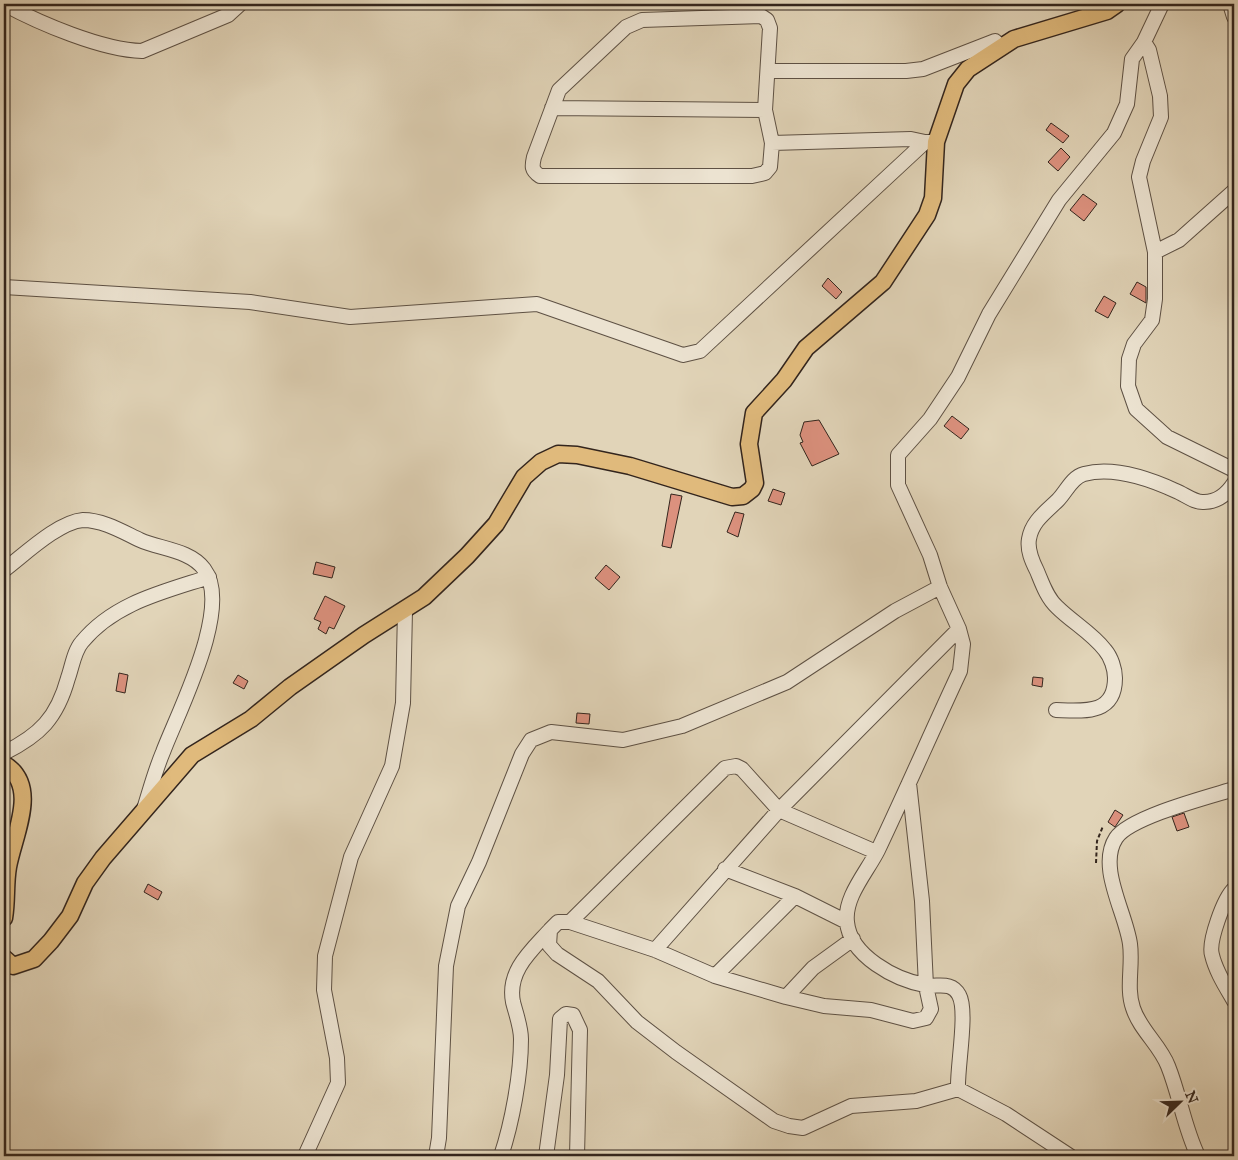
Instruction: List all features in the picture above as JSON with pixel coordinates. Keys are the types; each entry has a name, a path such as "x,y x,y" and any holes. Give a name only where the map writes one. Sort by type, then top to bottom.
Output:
{"main road":[{"path":"4,958 13,966 22,964 34,958 51,941 70,916 85,883 192,755 250,719 290,687 437,586 496,524 524,477 541,462 558,454 578,455 630,466 732,497 743,496 752,489 755,477 749,444 754,414 784,380 806,348 883,282 927,215 933,198 930,142 956,84 968,69 1000,46 1014,39 1107,11 1117,4"},
{"path":"4,764 15,771 22,785 23,802 7,868 4,918"}],"street":[{"path":"4,4 40,23 126,51 142,51 228,15 240,4"},
{"path":"958,1089 957,1075 962,1010 959,995 951,988 939,984 926,986 881,970 865,955 853,939 847,922 850,901 876,852 960,671 963,644 959,628 940,587 930,555 898,485 898,455 930,419 958,377 989,314 1059,200 1114,133 1127,104 1132,59 1144,42 1162,4"},
{"path":"1230,4 1234,17"},
{"path":"761,16 767,20 770,28 765,110 772,143 770,167 764,173 752,176 540,176 534,172 532,167 552,108 559,90 626,27 642,20 761,16"},
{"path":"768,71 906,71 923,69 994,41 1000,46"},
{"path":"1144,42 1148,50 1160,96 1160,117 1143,161 1139,177 1154,252 1155,300 1152,320 1134,344 1129,358 1128,386 1136,409 1167,437 1234,470"},
{"path":"552,108 765,110"},
{"path":"772,143 911,139 930,142"},
{"path":"4,287 250,302 350,317 537,304 683,356 700,351 930,142"},
{"path":"1154,252 1179,240 1234,191"},
{"path":"1056,710 1085,711 1109,701 1115,690 1114,671 1106,650 1056,606 1044,588 1028,549 1029,539 1039,517 1061,498 1073,480 1084,474 1105,473 1133,476 1155,482 1202,503 1216,500 1227,493 1234,483"},
{"path":"4,570 58,529 83,520 102,524 152,545 187,556 203,568 209,577 214,594 212,608 194,680 162,752 143,812"},
{"path":"4,753 33,737 51,718 66,685 80,644 91,633 120,610 144,598 209,577"},
{"path":"436,1156 439,1138 446,966 458,906 480,862 522,754 531,740 551,732 623,740 682,726 787,682 895,611 940,587"},
{"path":"305,1156 338,1083 336,1058 324,990 325,956 351,857 392,766 403,703 404,610"},
{"path":"655,950 779,810 959,628"},
{"path":"570,922 725,768 736,766 742,770 779,810 876,852"},
{"path":"501,1156 511,1128 521,1039 512,993 515,977 522,961 558,922 570,922 655,950 715,976 824,1006 871,1010 912,1021 926,1018 931,1009 926,986 923,909 909,782"},
{"path":"1198,1156 1186,1128 1168,1066 1138,1021 1133,1008 1130,996 1130,946 1123,912 1108,870 1116,838 1133,825 1153,816 1234,789"},
{"path":"726,869 795,896 847,922"},
{"path":"1234,889 1229,893 1218,918 1211,953 1221,979 1234,1002"},
{"path":"715,976 795,896"},
{"path":"550,930 549,945 558,954 598,981 637,1022 774,1121 803,1128 851,1106 916,1101 958,1089 1006,1114 1070,1156"},
{"path":"786,996 813,968 853,939"},
{"path":"546,1156 557,1075 560,1019 566,1014 573,1016 580,1030 577,1156"}],"building":[{"path":"1051,123 1069,136 1063,143 1046,130"},
{"path":"1061,148 1070,157 1058,171 1048,162"},
{"path":"1083,194 1097,204 1084,221 1070,210"},
{"path":"828,278 842,292 836,299 822,286"},
{"path":"1137,282 1146,287 1146,303 1130,294"},
{"path":"1104,296 1116,303 1108,318 1095,311"},
{"path":"952,416 969,429 961,439 944,426"},
{"path":"819,420 839,454 812,466 800,443 803,442 800,435 804,422"},
{"path":"773,489 785,493 781,505 768,501"},
{"path":"671,494 682,496 671,548 662,546"},
{"path":"735,512 744,514 738,537 727,532"},
{"path":"316,562 335,567 332,578 313,574"},
{"path":"606,565 620,577 609,590 595,578"},
{"path":"325,596 345,606 334,629 329,627 326,634 318,629 321,622 314,619"},
{"path":"119,673 128,675 125,693 116,691"},
{"path":"238,675 248,681 244,689 233,683"},
{"path":"1033,677 1043,678 1042,687 1032,685"},
{"path":"577,713 590,714 589,724 576,723"},
{"path":"1115,810 1123,815 1115,827 1108,822"},
{"path":"1184,813 1189,827 1177,831 1172,817"},
{"path":"148,884 162,892 158,900 144,892"}]}
